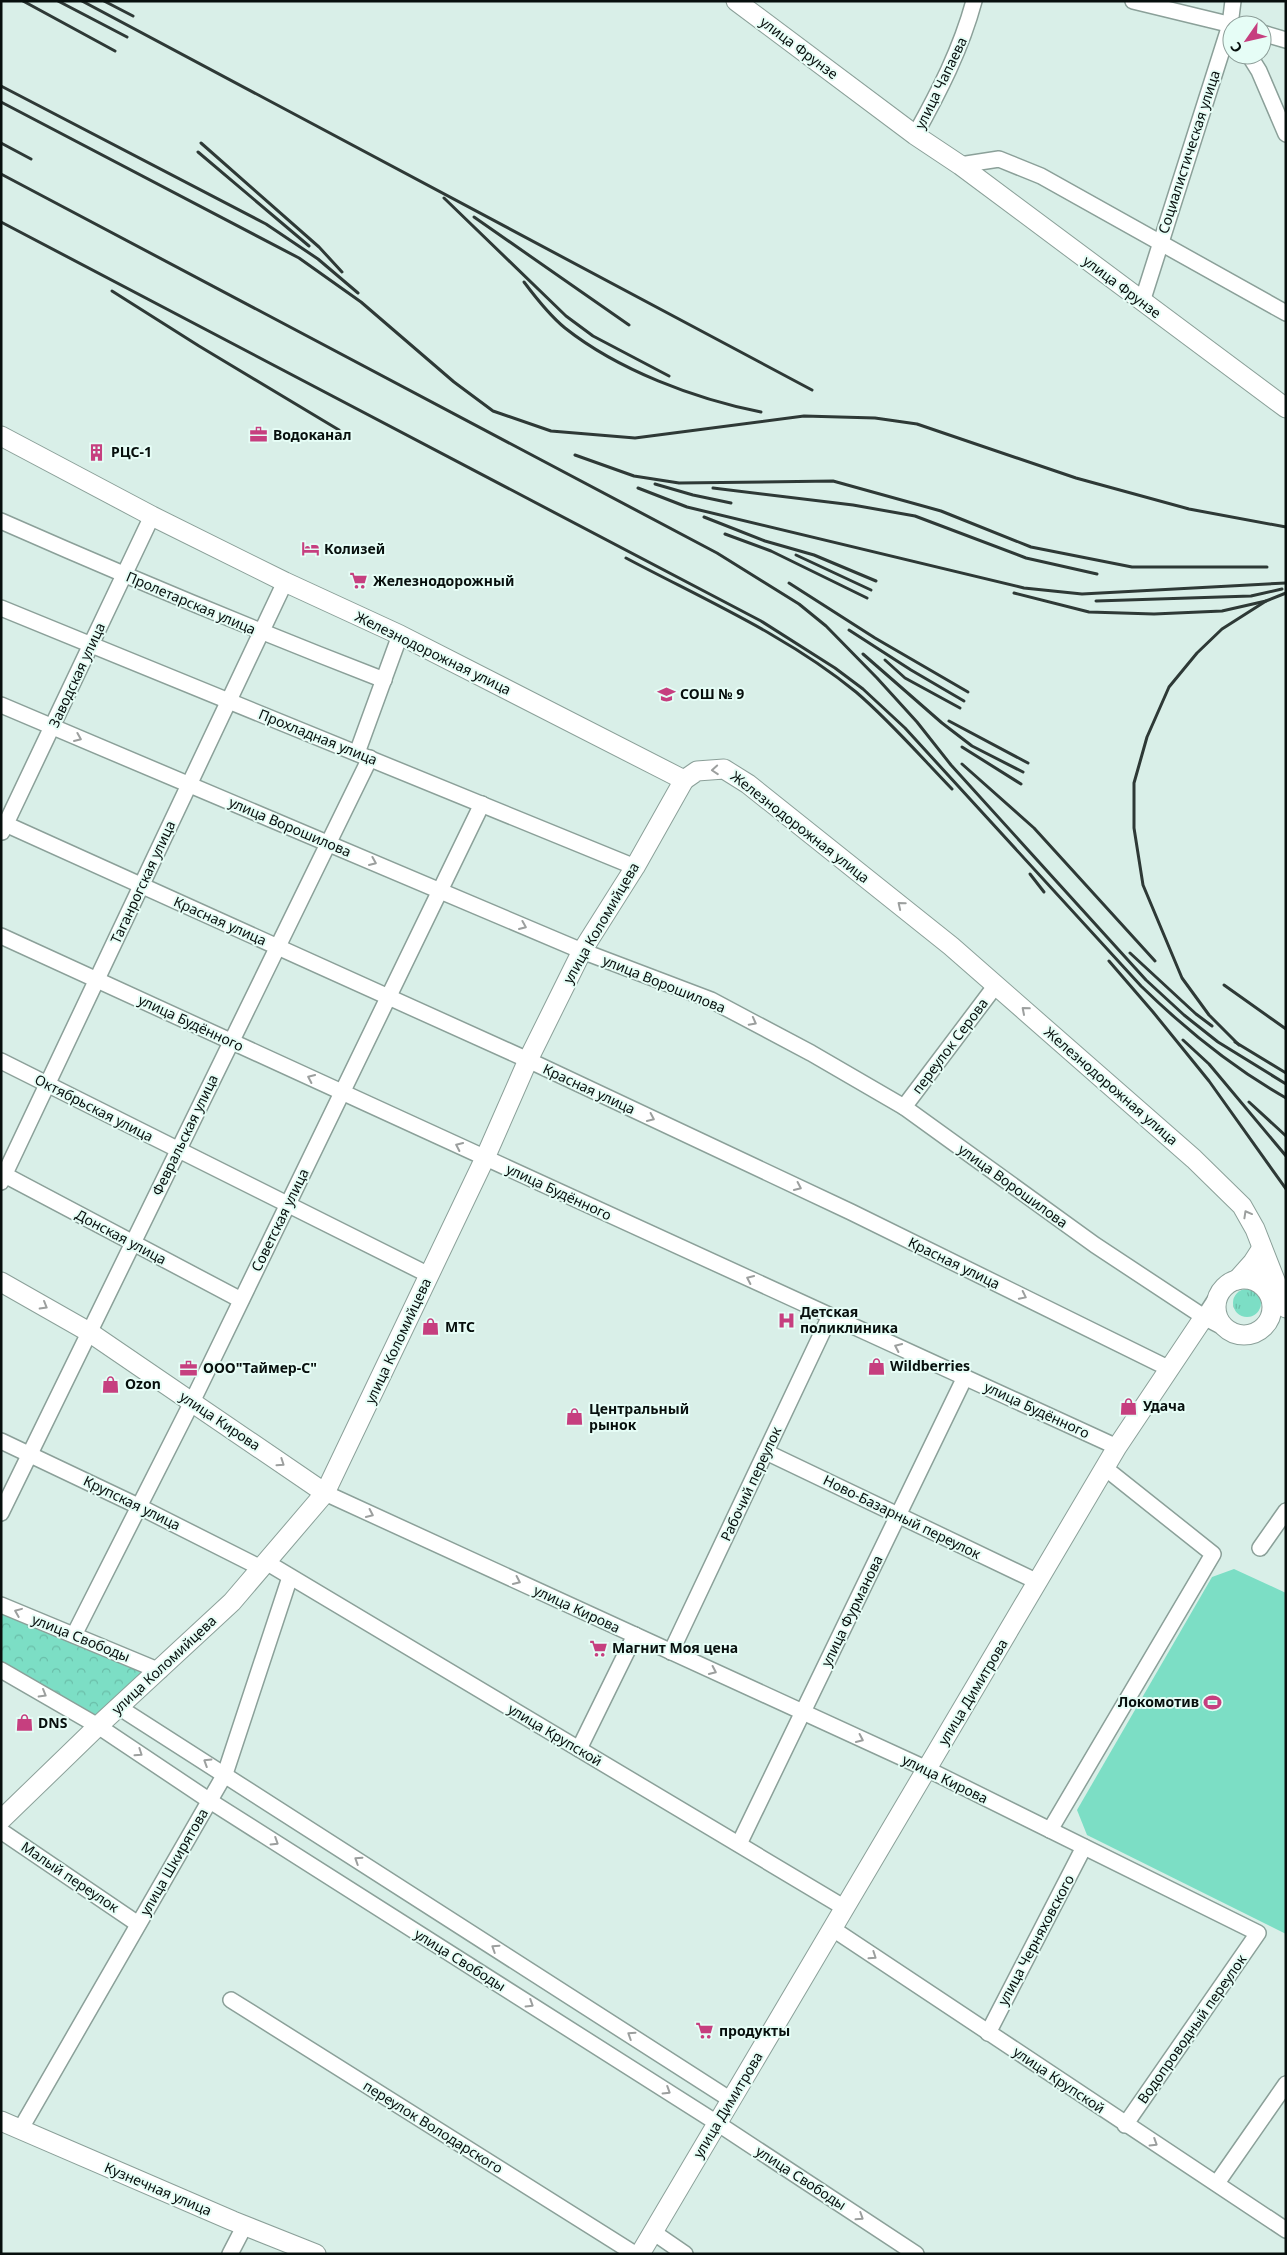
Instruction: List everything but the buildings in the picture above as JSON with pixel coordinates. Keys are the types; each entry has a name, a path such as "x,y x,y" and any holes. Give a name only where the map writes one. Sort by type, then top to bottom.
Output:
{"main road":[{"name":"улица Фрунзе","path":"736,1 1286,408"},
{"name":"Железнодорожная улица","path":"1,436 152,516 400,636 684,780 697,771 724,769 748,784 951,946 1194,1159 1242,1206 1262,1248 1286,1308"},
{"name":"улица Коломийцева","path":"1,1820 98,1726 120,1708 232,1602 325,1494 485,1158 528,1060 582,951 635,866 684,780"},
{"path":"1237,1280 1253,1262 1262,1248"},
{"path":"1246,1279 1256,1282 1266,1292 1272,1305 1271,1315 1266,1324 1250,1335 1231,1332 1223,1327 1218,1319 1216,1299 1228,1284 1237,1280 1246,1279"},
{"name":"улица Кирова","path":"1,1282 90,1332 325,1494"},
{"name":"улица Димитрова","path":"640,2254 1117,1447 1204,1317"},
{"name":"Кузнечная улица","path":"1,2121 316,2254"}],"street":[{"name":"улица Чапаева","path":"915,135 941,88 966,30 974,1"},
{"path":"1133,1 1222,24"},
{"name":"Социалистическая улица","path":"1232,15 1233,1"},
{"path":"1272,36 1286,40"},
{"name":"Социалистическая улица","path":"1142,302 1222,53"},
{"path":"1255,65 1286,134"},
{"path":"960,165 999,159 1041,176 1286,313"},
{"name":"Заводская улица","path":"3,826 152,516"},
{"name":"Пролетарская улица","path":"1,521 261,632 384,680"},
{"name":"Таганрогская улица","path":"2,1177 48,1084 285,582"},
{"name":"Прохладная улица","path":"1,608 635,866"},
{"name":"Февральская улица","path":"1,1512 328,843 363,756 384,680 400,636"},
{"name":"улица Ворошилова","path":"1,705 582,951 711,1000 811,1053 904,1107 1095,1245 1204,1317 1223,1327"},
{"name":"Советская улица","path":"74,1635 192,1402 482,804"},
{"name":"Красная улица","path":"3,826 142,885 528,1060 851,1212 1170,1368"},
{"name":"улица Будённого","path":"1,936 1117,1447"},
{"name":"переулок Серова","path":"904,1107 996,985"},
{"name":"Октябрьская улица","path":"1,1061 429,1275"},
{"name":"Донская улица","path":"2,1177 242,1300"},
{"path":"1262,1248 1266,1292 1286,1313"},
{"name":"улица Димитрова","path":"1204,1317 1221,1291"},
{"name":"Рабочий переулок","path":"672,1652 830,1316"},
{"name":"улица Фурманова","path":"739,1844 965,1377"},
{"name":"Крупская улица","path":"1,1440 264,1565"},
{"name":"Ново-Базарный переулок","path":"766,1452 1038,1582"},
{"path":"1050,1830 1212,1554 1105,1468"},
{"name":"улица Кирова","path":"325,1494 927,1769 1258,1933"},
{"path":"1260,1548 1286,1511"},
{"name":"улица Крупской","path":"264,1565 290,1577 845,1908"},
{"name":"улица Шкирятова","path":"20,2130 225,1774 290,1577"},
{"name":"улица Свободы","path":"1,1605 160,1670"},
{"path":"579,1750 635,1635"},
{"name":"улица Свободы","path":"1,1670 98,1726 210,1801 717,2123 916,2254"},
{"name":"улица Свободы","path":"120,1708 731,2100"},
{"name":"Малый переулок","path":"1,1830 138,1924"},
{"name":"улица Черняховского","path":"988,2032 1084,1847"},
{"name":"улица Крупской","path":"833,1928 1125,2125 1217,2183 1286,2230"},
{"name":"Водопроводный переулок","path":"1125,2125 1258,1933"},
{"name":"переулок Володарского","path":"231,2000 635,2254"},
{"path":"1217,2183 1286,2084"},
{"path":"230,2254 245,2225"},
{"path":"652,2232 685,2254"}],"green space":[{"path":"1247,1289 1257,1293 1261,1303 1257,1313 1247,1317 1237,1313 1233,1303 1237,1293"},
{"name":"Локомотив","path":"1234,1569 1286,1593 1286,1934 1087,1835 1077,1810 1212,1577"},
{"path":"1,1605 160,1671 98,1726 1,1670"}],"railway":[{"path":"23,1 115,51"},
{"path":"58,1 127,37"},
{"path":"82,1 812,390"},
{"path":"104,1 133,16"},
{"path":"1,86 266,224 318,259 358,293"},
{"path":"1,102 299,258 361,302 454,382 493,411 551,431 635,438 804,416 875,418 917,424 1076,478 1189,509 1286,527"},
{"path":"1,143 31,159"},
{"path":"201,143 319,247 342,272"},
{"path":"198,152 309,246"},
{"path":"1,174 717,553 799,604 826,626 877,678 917,722 951,765 1146,980 1184,1015 1218,1042 1286,1084"},
{"path":"444,198 566,316 593,336 669,376"},
{"path":"474,217 629,325"},
{"path":"1,222 761,621 835,668 863,689 905,728 1141,986 1192,1032 1228,1061 1286,1098"},
{"path":"524,282 559,323 609,357 633,370 684,391 761,412"},
{"path":"112,291 339,430"},
{"path":"575,455 634,476 679,483 833,481 941,511 1031,547 1132,567 1267,567"},
{"path":"655,484 731,503"},
{"path":"638,488 687,507 1024,588 1082,594 1286,583"},
{"path":"713,488 853,505 915,516 1026,558 1097,574"},
{"path":"704,517 765,541 814,555 876,581"},
{"path":"725,534 771,551 867,598"},
{"path":"796,555 871,590"},
{"path":"626,558 744,619 830,672 881,715 952,789"},
{"path":"789,583 875,638 968,692"},
{"path":"1096,601 1251,596 1282,589"},
{"path":"1014,593 1089,612 1154,614 1222,611 1266,601"},
{"path":"1239,1045 1209,1015 1182,978 1143,885 1134,828 1134,783 1147,737 1169,687 1197,653 1222,629 1266,601 1286,593"},
{"path":"849,630 964,701"},
{"path":"863,654 942,723 972,746 1023,772"},
{"path":"885,660 905,678 960,708"},
{"path":"949,721 1028,763"},
{"path":"962,747 1021,784"},
{"path":"962,764 1034,828 1155,961"},
{"path":"1030,874 1044,892"},
{"path":"1130,953 1196,1014 1212,1026"},
{"path":"1109,961 1209,1081 1286,1189"},
{"path":"1224,985 1286,1029"},
{"path":"1183,1040 1209,1064 1286,1156"},
{"path":"1235,1042 1286,1073"},
{"path":"1249,1102 1286,1136"}],"place":[{"name":"Водоканал","path":"259,435"},
{"name":"РЦС-1","path":"97,452"},
{"name":"Колизей","path":"310,549"},
{"name":"Железнодорожный","path":"359,581"},
{"name":"СОШ № 9","path":"666,694"},
{"name":"Детская поликлиника","path":"786,1320"},
{"name":"МТС","path":"431,1327"},
{"name":"Wildberries","path":"876,1366"},
{"name":"ООО\"Таймер-С\"","path":"189,1368"},
{"name":"Ozon","path":"111,1384"},
{"name":"Удача","path":"1129,1406"},
{"name":"Центральный рынок","path":"575,1417"},
{"name":"Магнит Моя цена","path":"598,1648"},
{"name":"Локомотив","path":"1213,1702"},
{"name":"DNS","path":"24,1723"},
{"name":"продукты","path":"705,2031"}]}
